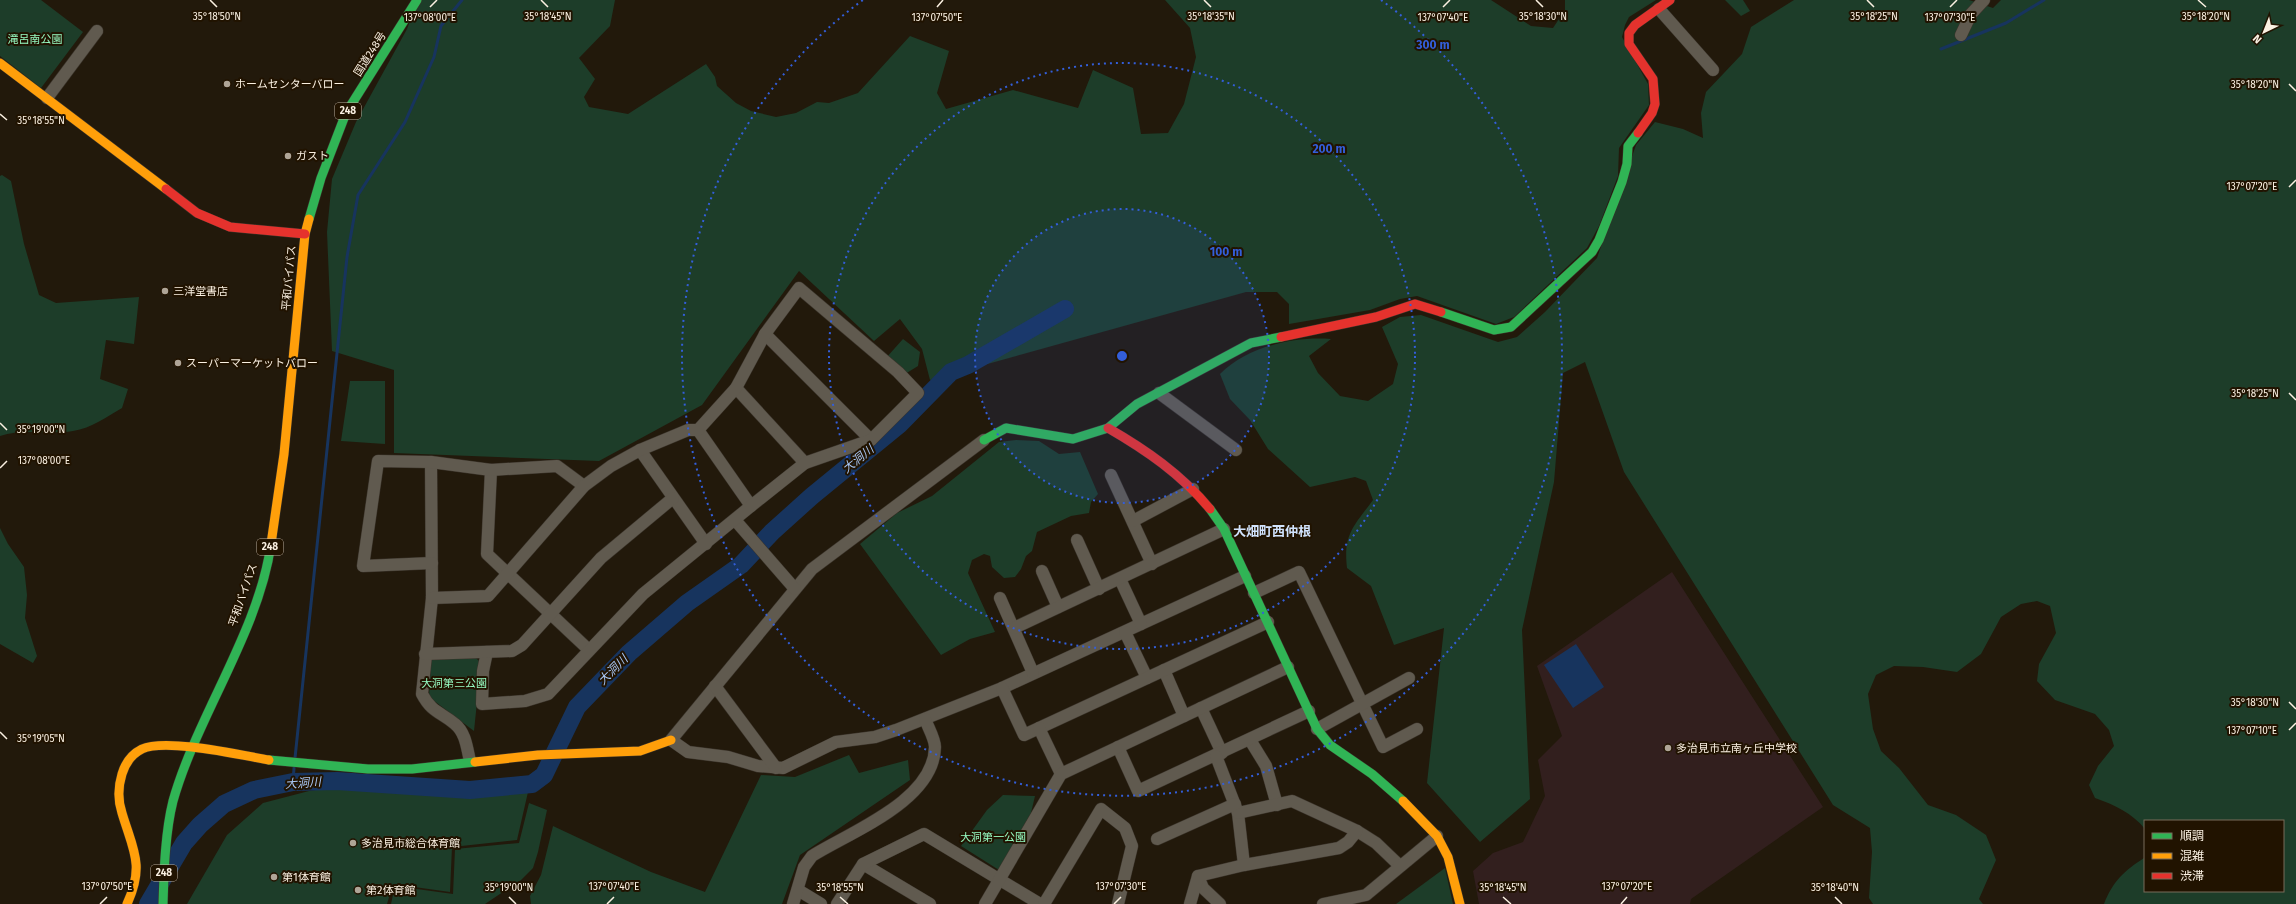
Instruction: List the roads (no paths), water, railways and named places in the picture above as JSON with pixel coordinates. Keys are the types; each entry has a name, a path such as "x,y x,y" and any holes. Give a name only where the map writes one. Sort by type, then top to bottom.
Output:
{"main road":[{"name":"国道248号","path":"305,234 321,178 346,114 417,0"},
{"path":"984,440 1006,428 1073,439 1108,428 1137,404 1251,343 1376,316 1409,305 1415,304 1494,330 1510,327 1580,264 1599,240 1622,182 1627,164 1628,146 1652,113 1654,104 1653,78 1629,44 1629,32 1635,25 1670,0"},
{"path":"0,63 197,214 230,228 305,234"},
{"name":"平和バイパス","path":"163,904 173,802 193,748 251,614 269,559 284,454 305,234"},
{"path":"1108,428 1158,458 1210,506 1224,529 1317,729 1330,745 1372,774 1405,802 1437,836 1448,857 1460,904"},
{"path":"127,904 136,869 136,851 119,802 120,778 124,767 140,750 154,746 193,748 272,760 368,768 412,768 538,755 640,751 671,740"}],"street":[{"path":"1961,35 1971,14 1984,0"},
{"path":"1659,9 1713,70"},
{"path":"47,98 97,31"},
{"path":"432,598 488,596 508,575 584,486 611,466 640,450 688,430 698,430 736,388 765,334 799,288 898,372 918,393 871,440 805,463 750,506 706,544 643,594 548,694 525,701 482,704 483,671 487,652"},
{"path":"765,334 871,440"},
{"path":"736,388 805,463"},
{"path":"1158,393 1236,450"},
{"path":"698,430 750,506"},
{"path":"984,440 812,569 671,740 688,752 728,756 758,766 783,768 836,742 875,737 925,719 1002,688 1245,576"},
{"path":"640,450 706,544"},
{"path":"432,563 363,566 378,461 431,462 490,470 558,466 584,486"},
{"path":"431,462 432,598 422,694 428,706 456,725 465,739 470,761"},
{"path":"490,470 487,554 589,650"},
{"path":"1111,475 1152,564"},
{"path":"1132,521 1193,489"},
{"path":"425,654 512,651 522,645 601,558 673,498"},
{"path":"735,520 795,589"},
{"path":"1014,628 1224,529"},
{"path":"1077,540 1098,589"},
{"path":"1042,570 1058,607"},
{"path":"1254,593 1299,572 1383,747 1417,729"},
{"path":"1120,579 1142,624"},
{"path":"1000,598 1033,673"},
{"path":"1002,688 1024,735 1268,622"},
{"path":"1125,632 1147,678"},
{"path":"985,904 1061,774 1288,667"},
{"path":"1164,670 1184,716"},
{"path":"1317,729 1409,678"},
{"path":"716,686 776,768"},
{"path":"1201,708 1219,754 1236,809 1244,865"},
{"path":"1118,747 1138,792 1309,711"},
{"path":"793,904 804,867 812,856 886,814 907,797 927,776 935,747 925,719"},
{"path":"1039,728 1061,774"},
{"path":"1250,740 1266,766 1277,805"},
{"path":"1156,839 1236,809 1277,805 1292,801 1356,831 1376,843 1400,866"},
{"path":"1044,904 1101,809 1125,828 1132,846 1118,904"},
{"path":"1198,876 1244,865 1339,848 1348,842 1356,831"},
{"path":"837,904 863,864 924,834 1040,904"},
{"path":"1323,904 1366,895 1437,836"},
{"path":"863,864 930,904"},
{"path":"1190,904 1198,876"},
{"path":"1198,876 1203,888 1220,904"},
{"path":"798,890 821,904"}],"water":[{"path":"1576,644 1604,687 1573,708 1544,665"}],"waterway":[{"path":"295,758 347,257 358,195 405,122 434,57 441,26 462,0"},
{"path":"1941,49 2006,23 2044,0"},
{"name":"大洞川","path":"148,904 184,843 200,825 224,804 254,790 293,782 337,781 470,790 532,784 544,775 577,707 629,653 687,603 741,565 772,532 812,496 900,424 951,372 968,365 1065,309"},
{"path":"293,782 294,768"}],"place":[{"name":"ホームセンターバロー","path":"227,84"},
{"name":"ガスト","path":"288,156"},
{"name":"三洋堂書店","path":"165,291"},
{"name":"スーパーマーケットバロー","path":"178,363"},
{"name":"多治見市立南ヶ丘中学校","path":"1668,748"},
{"name":"多治見市総合体育館","path":"353,843"},
{"name":"第1体育館","path":"274,877"},
{"name":"第2体育館","path":"358,890"}],"district":[{"name":"大畑町西仲根","path":"1272,531"}],"park label":[{"name":"滝呂南公園","path":"35,39"},
{"name":"大洞第三公園","path":"454,683"},
{"name":"大洞第一公園","path":"993,837"}]}
